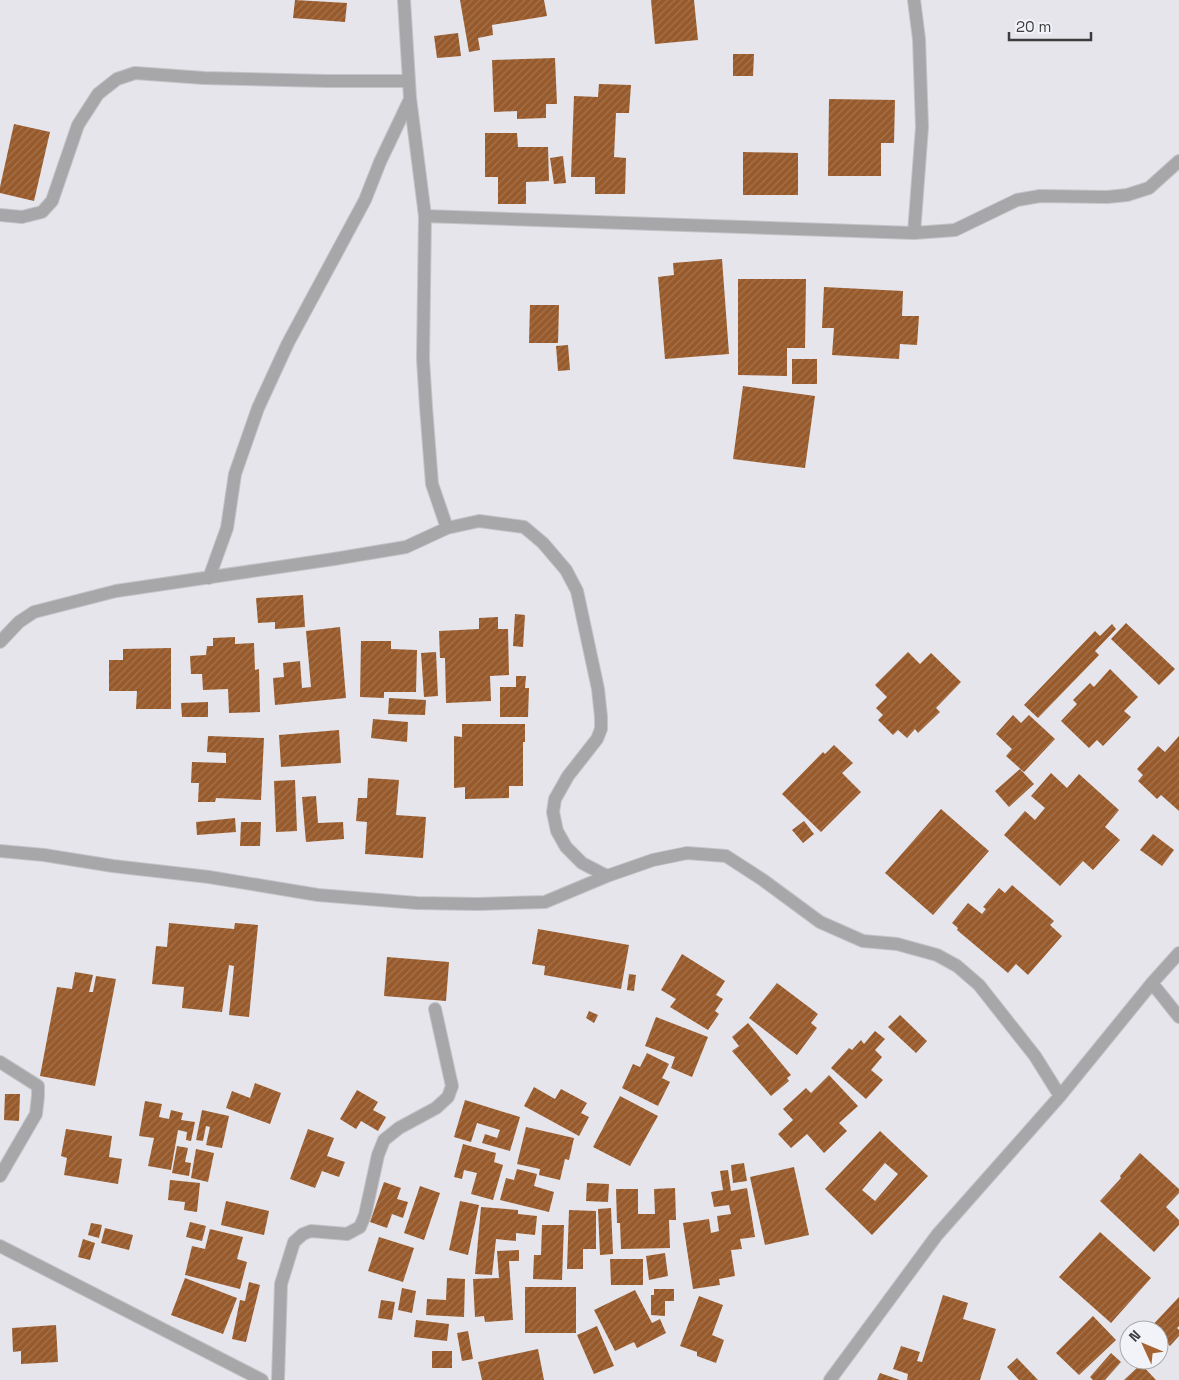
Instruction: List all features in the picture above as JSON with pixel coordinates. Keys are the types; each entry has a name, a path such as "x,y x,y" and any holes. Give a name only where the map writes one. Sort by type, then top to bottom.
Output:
{"street":[{"path":"404,0 410,98 425,216 423,359 432,484 447,528"},
{"path":"914,0 919,39 922,127 914,232"},
{"path":"0,215 22,217 42,212 52,201 78,125 98,94 117,78 135,73 204,78 326,82 409,81"},
{"path":"209,578 227,528 235,474 258,408 288,343 365,200 380,162 410,98"},
{"path":"425,216 914,232 955,230 1018,200 1040,196 1107,197 1127,195 1149,188 1179,161"},
{"path":"0,642 19,622 34,612 116,591 406,547 447,528 479,521 524,527 542,543 566,570 577,591 598,689 601,716 601,729 597,739 568,776 555,799 553,812 558,831 566,847 582,863 607,876"},
{"path":"0,852 44,855 113,866 209,877 318,895 417,904 545,902 607,876 653,860 687,853 726,856 763,880 820,922 863,941 897,944 937,955 957,966 979,985 1035,1056 1060,1096"},
{"path":"830,1380 937,1234 1060,1096 1152,983 1179,953"},
{"path":"1152,983 1179,1017"},
{"path":"278,1380 281,1284 294,1242 303,1234 311,1231 347,1234 360,1227 365,1215 378,1155 384,1140 399,1128 436,1108 448,1097 452,1086 435,1009"},
{"path":"0,1062 38,1086 38,1096 36,1114 0,1176"},
{"path":"0,1246 262,1380"}],"building":[{"path":"295,0 347,3 345,22 293,18"},
{"path":"460,0 544,0 547,16 492,25 493,35 478,38 480,50 469,52"},
{"path":"651,0 694,0 698,40 655,44"},
{"path":"458,33 461,56 437,58 434,36"},
{"path":"733,54 754,54 753,76 733,76"},
{"path":"555,58 557,104 546,104 546,118 517,119 517,111 494,112 492,60"},
{"path":"599,84 631,85 629,113 616,113 614,157 626,158 625,194 595,194 595,177 571,177 574,96 598,97"},
{"path":"829,99 895,100 894,143 881,143 881,176 828,176"},
{"path":"14,124 50,132 34,201 0,193"},
{"path":"485,133 517,133 518,147 548,147 549,181 526,182 526,204 498,204 498,177 485,177"},
{"path":"743,152 798,153 798,195 743,195"},
{"path":"563,156 566,183 554,184 550,158"},
{"path":"722,259 729,354 665,359 658,277 674,275 673,263"},
{"path":"738,279 806,279 805,348 787,348 787,376 738,375"},
{"path":"824,287 903,291 902,316 919,316 917,345 900,344 899,359 832,355 834,328 822,328"},
{"path":"530,305 559,305 558,343 529,343"},
{"path":"568,345 570,370 558,371 556,346"},
{"path":"792,359 817,359 817,384 792,384"},
{"path":"743,386 815,396 805,468 733,459"},
{"path":"303,595 305,627 275,629 275,622 258,623 256,598"},
{"path":"515,614 525,615 523,647 513,646"},
{"path":"498,617 498,629 508,629 509,675 490,676 491,701 446,703 445,658 440,658 439,631 479,629 479,618"},
{"path":"1126,623 1175,669 1159,685 1111,639"},
{"path":"1112,624 1116,629 1095,651 1099,655 1038,718 1024,705 1095,631 1100,636"},
{"path":"340,627 346,698 275,705 273,678 284,677 283,663 300,661 302,688 311,687 306,631"},
{"path":"235,637 235,644 254,643 255,670 259,669 260,712 229,713 228,689 203,690 202,674 191,674 190,656 206,655 207,646 213,646 213,638"},
{"path":"361,641 391,641 391,649 417,650 416,692 384,692 384,698 360,697"},
{"path":"171,648 171,709 136,709 137,691 109,691 109,660 123,660 123,649"},
{"path":"436,652 438,696 424,697 421,653"},
{"path":"908,652 920,664 931,653 961,682 936,708 940,712 918,733 915,729 907,738 898,730 893,735 878,720 883,715 876,708 887,697 875,685"},
{"path":"1110,669 1138,697 1124,711 1131,717 1103,746 1097,740 1089,748 1061,721 1077,704 1073,700 1090,683 1094,687"},
{"path":"516,676 526,676 525,688 529,688 528,717 500,717 500,687 516,687"},
{"path":"389,698 426,700 425,715 388,714"},
{"path":"208,702 208,717 182,717 181,703"},
{"path":"1013,715 1021,723 1029,715 1055,739 1024,772 1006,756 1012,749 996,734"},
{"path":"373,719 408,722 407,742 371,738"},
{"path":"462,724 525,724 523,786 509,786 509,798 465,799 465,787 454,788 454,736 462,737"},
{"path":"339,730 341,763 281,767 279,735"},
{"path":"208,736 264,738 261,800 216,798 215,802 198,802 199,783 191,783 192,762 226,763 226,753 207,752"},
{"path":"1179,736 1179,811 1161,795 1157,799 1138,781 1143,775 1137,769 1158,746 1165,752"},
{"path":"834,745 853,763 842,773 861,792 821,832 782,794 823,752 825,754"},
{"path":"1020,769 1034,784 1009,807 995,791"},
{"path":"1051,773 1067,788 1079,774 1119,810 1105,827 1120,840 1093,870 1083,861 1060,886 1004,835 1025,811 1035,820 1045,808 1031,796"},
{"path":"368,778 399,780 396,815 426,817 423,858 365,854 367,822 356,821 358,798 367,798"},
{"path":"295,780 297,831 276,832 274,781"},
{"path":"316,796 318,823 343,822 344,839 306,842 302,797"},
{"path":"941,809 989,851 933,915 885,873"},
{"path":"235,818 236,832 197,835 196,822"},
{"path":"804,821 814,834 803,843 792,830"},
{"path":"241,822 261,822 260,846 240,846"},
{"path":"1153,834 1174,850 1162,866 1140,850"},
{"path":"1012,885 1054,921 1050,925 1062,936 1028,975 1016,964 1008,973 957,930 958,928 952,923 968,903 982,914 986,909 983,907 999,888 1005,893"},
{"path":"169,923 234,929 235,923 258,925 249,1017 229,1015 234,966 229,965 222,1012 182,1008 184,987 152,984 156,946 167,947"},
{"path":"538,929 629,945 621,989 544,975 545,966 532,964"},
{"path":"682,954 725,981 716,995 723,999 715,1011 719,1014 708,1030 670,1007 676,999 661,990"},
{"path":"387,957 449,962 446,1001 384,996"},
{"path":"75,972 93,975 89,992 93,992 96,976 116,979 95,1086 40,1076 57,987 72,989"},
{"path":"629,974 636,975 634,991 627,990"},
{"path":"777,983 818,1014 811,1023 817,1028 797,1055 749,1018"},
{"path":"589,1011 598,1015 594,1023 586,1018"},
{"path":"900,1015 927,1041 916,1053 888,1027"},
{"path":"656,1017 708,1037 692,1077 671,1068 675,1057 645,1046"},
{"path":"748,1023 791,1075 787,1078 789,1081 771,1096 732,1051 739,1046 732,1037"},
{"path":"875,1031 885,1039 875,1050 882,1057 871,1070 883,1080 866,1099 831,1068 849,1048 852,1050 861,1040 864,1044"},
{"path":"647,1053 669,1064 662,1078 670,1082 658,1106 622,1088 633,1064 640,1067"},
{"path":"829,1075 858,1106 839,1123 847,1131 824,1153 807,1134 791,1148 778,1134 793,1120 783,1109 806,1088 811,1093"},
{"path":"255,1083 281,1093 270,1124 226,1108 232,1091 250,1098"},
{"path":"534,1087 555,1099 561,1089 587,1103 581,1113 589,1117 579,1136 524,1106"},
{"path":"357,1090 378,1102 373,1110 386,1117 378,1131 361,1121 356,1129 340,1119"},
{"path":"5,1094 20,1094 19,1121 4,1120"},
{"path":"620,1096 658,1116 630,1166 593,1147"},
{"path":"465,1100 520,1117 510,1151 482,1143 485,1134 497,1138 500,1130 477,1123 471,1142 454,1137"},
{"path":"145,1101 162,1104 159,1117 169,1119 171,1110 183,1113 181,1120 195,1122 191,1141 186,1140 187,1132 178,1130 171,1170 148,1166 154,1138 139,1136"},
{"path":"202,1110 229,1116 222,1148 206,1145 210,1127 206,1126 203,1141 196,1140"},
{"path":"526,1127 574,1138 569,1160 565,1159 560,1180 539,1175 540,1169 517,1164"},
{"path":"66,1129 112,1136 109,1157 122,1159 118,1184 64,1175 67,1158 61,1156"},
{"path":"308,1129 334,1138 327,1156 345,1162 339,1177 322,1171 315,1188 290,1179"},
{"path":"880,1131 928,1176 872,1235 825,1189","holes":["885,1163 898,1174 875,1201 862,1190"]},
{"path":"463,1144 496,1153 494,1162 503,1165 493,1200 471,1194 477,1173 464,1170 462,1179 454,1177"},
{"path":"177,1146 188,1148 185,1162 191,1163 189,1176 172,1173"},
{"path":"196,1149 214,1153 208,1182 191,1178"},
{"path":"1140,1153 1179,1189 1179,1193 1166,1207 1179,1220 1179,1225 1154,1252 1100,1201"},
{"path":"744,1163 747,1181 733,1183 731,1165"},
{"path":"794,1167 809,1235 765,1245 750,1177"},
{"path":"517,1169 537,1174 534,1186 554,1192 549,1212 500,1200 506,1178 514,1180"},
{"path":"728,1170 731,1191 747,1188 755,1237 740,1239 742,1249 731,1250 735,1276 719,1279 720,1285 693,1289 683,1223 709,1219 711,1233 719,1231 717,1216 731,1214 729,1205 714,1207 711,1192 723,1190 720,1171"},
{"path":"170,1180 200,1183 197,1212 184,1210 185,1202 168,1200"},
{"path":"384,1182 401,1188 397,1199 408,1202 403,1218 392,1214 387,1228 370,1222"},
{"path":"587,1183 609,1184 608,1202 586,1201"},
{"path":"420,1186 440,1193 424,1240 404,1233"},
{"path":"675,1188 676,1220 669,1220 670,1248 621,1249 620,1223 617,1223 616,1189 638,1189 638,1214 655,1214 654,1189"},
{"path":"226,1201 269,1211 264,1235 221,1225"},
{"path":"460,1201 479,1205 468,1255 449,1250"},
{"path":"481,1207 518,1210 518,1214 537,1216 535,1235 516,1233 516,1241 496,1239 492,1275 475,1274"},
{"path":"611,1208 613,1254 600,1255 598,1209"},
{"path":"569,1210 596,1211 596,1249 583,1249 583,1269 567,1269"},
{"path":"190,1222 206,1226 202,1241 186,1237"},
{"path":"91,1223 102,1225 99,1238 88,1235"},
{"path":"542,1225 564,1225 562,1280 533,1279 534,1255 541,1255"},
{"path":"105,1228 133,1235 129,1250 101,1243"},
{"path":"210,1229 243,1237 237,1259 247,1262 240,1289 185,1275 192,1246 205,1249"},
{"path":"1100,1232 1151,1278 1111,1323 1059,1277"},
{"path":"379,1237 414,1248 403,1282 368,1271"},
{"path":"83,1239 95,1243 90,1260 78,1257"},
{"path":"519,1250 519,1261 509,1261 513,1320 485,1322 484,1316 475,1317 473,1279 499,1278 497,1251"},
{"path":"665,1253 668,1276 649,1280 646,1256"},
{"path":"610,1259 643,1259 643,1285 611,1285"},
{"path":"185,1278 237,1298 223,1334 171,1315"},
{"path":"447,1278 465,1279 464,1317 426,1315 427,1299 446,1300"},
{"path":"249,1282 260,1285 246,1342 232,1339 240,1300 245,1301"},
{"path":"525,1287 576,1287 576,1333 525,1333"},
{"path":"402,1288 416,1291 412,1313 398,1310"},
{"path":"654,1289 674,1289 674,1301 665,1301 665,1316 651,1315 651,1295 654,1295"},
{"path":"635,1290 652,1323 660,1319 666,1333 637,1348 634,1342 615,1351 594,1310"},
{"path":"943,1295 968,1303 963,1319 996,1329 980,1380 907,1380 908,1374 893,1369 901,1346 920,1352 917,1361 922,1362"},
{"path":"699,1296 723,1305 712,1335 724,1340 716,1363 697,1356 697,1352 680,1346"},
{"path":"1179,1297 1179,1326 1177,1328 1179,1336 1170,1346 1169,1320 1157,1320"},
{"path":"381,1300 395,1302 392,1320 378,1318"},
{"path":"1093,1316 1116,1340 1079,1375 1056,1353"},
{"path":"416,1320 449,1324 447,1341 414,1337"},
{"path":"56,1325 58,1362 21,1364 21,1351 13,1352 12,1328"},
{"path":"597,1326 614,1366 594,1374 577,1335"},
{"path":"468,1331 473,1359 462,1361 457,1333"},
{"path":"538,1349 544,1380 482,1380 478,1362"},
{"path":"432,1351 452,1351 452,1368 432,1368"},
{"path":"1111,1353 1119,1360 1119,1364 1105,1380 1093,1380 1090,1377"},
{"path":"1017,1358 1038,1380 1019,1380 1007,1367"},
{"path":"1135,1370 1147,1370 1156,1380 1124,1380"},
{"path":"880,1373 900,1380 877,1380"}]}
